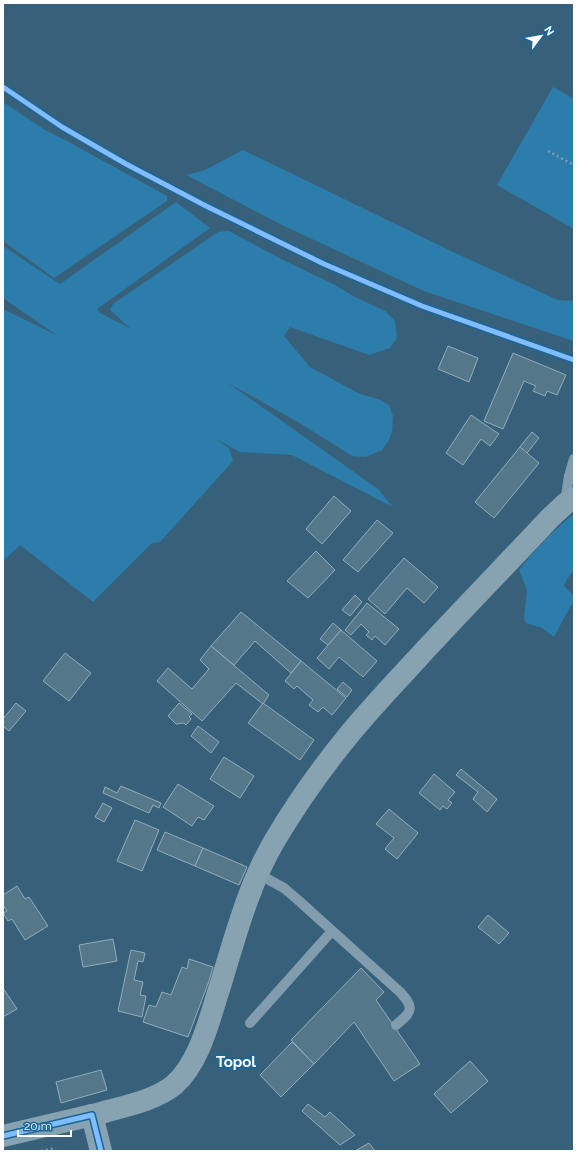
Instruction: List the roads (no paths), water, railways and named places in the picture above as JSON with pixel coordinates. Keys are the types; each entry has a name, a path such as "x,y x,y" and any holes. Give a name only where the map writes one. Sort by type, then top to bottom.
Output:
{"main road":[{"path":"3,1136 130,1105 156,1095 174,1085 184,1074 193,1061 207,1027 245,909 258,874 274,842 324,766 364,716 451,622 570,501"},
{"path":"92,1115 101,1151"}],"lane":[{"path":"570,501 569,476 574,459"},
{"path":"258,874 284,888 407,999 410,1004 408,1014 406,1018 396,1025"},
{"path":"250,1023 332,931"}],"district":[{"name":"Topol","path":"236,1062"}]}
